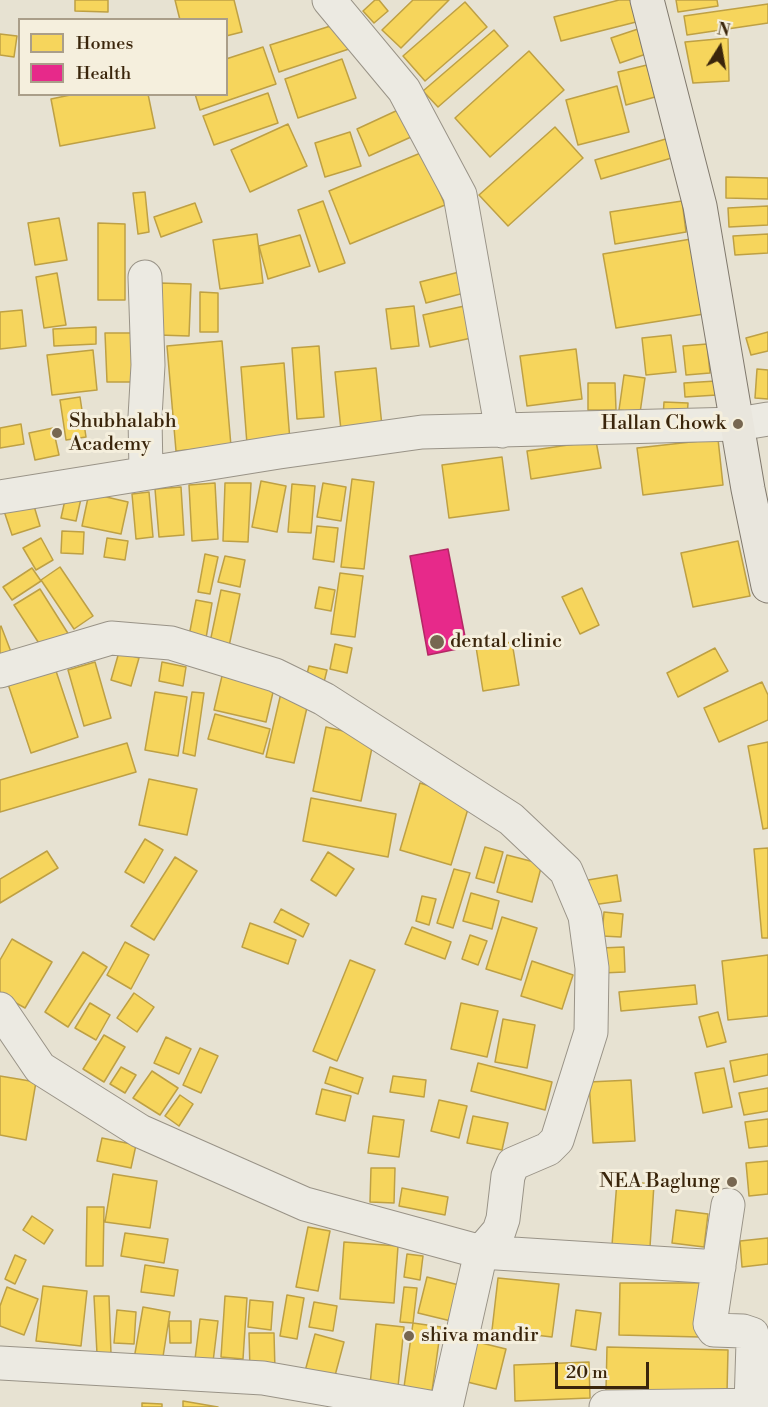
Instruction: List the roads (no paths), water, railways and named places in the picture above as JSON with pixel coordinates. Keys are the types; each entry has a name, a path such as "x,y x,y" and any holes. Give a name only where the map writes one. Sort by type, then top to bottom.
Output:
{"main road":[{"path":"647,0 753,422 748,489 768,586"}],"street":[{"path":"329,0 404,90 460,195 502,431"},
{"path":"145,277 148,365 145,417 146,472"},
{"path":"0,497 146,472 422,432 753,422"},
{"path":"0,670 111,638 171,643 275,675 324,699 512,819 566,871 585,916 592,968 591,1032 557,1140 548,1149 513,1164 508,1176 503,1220 499,1232 481,1252 446,1407"},
{"path":"0,1009 40,1068 140,1131 305,1204 481,1252 719,1267"},
{"path":"606,1407 760,1405 752,1334 743,1331 714,1330 710,1324 729,1205"},
{"path":"0,1363 263,1378 429,1407"}],"place":[{"name":"Hallan Chowk","path":"738,424"},
{"name":"Shubhalabh Academy","path":"57,433"},
{"name":"dental clinic","path":"437,642"},
{"name":"NEA Baglung","path":"732,1182"},
{"name":"shiva mandir","path":"409,1336"}]}
